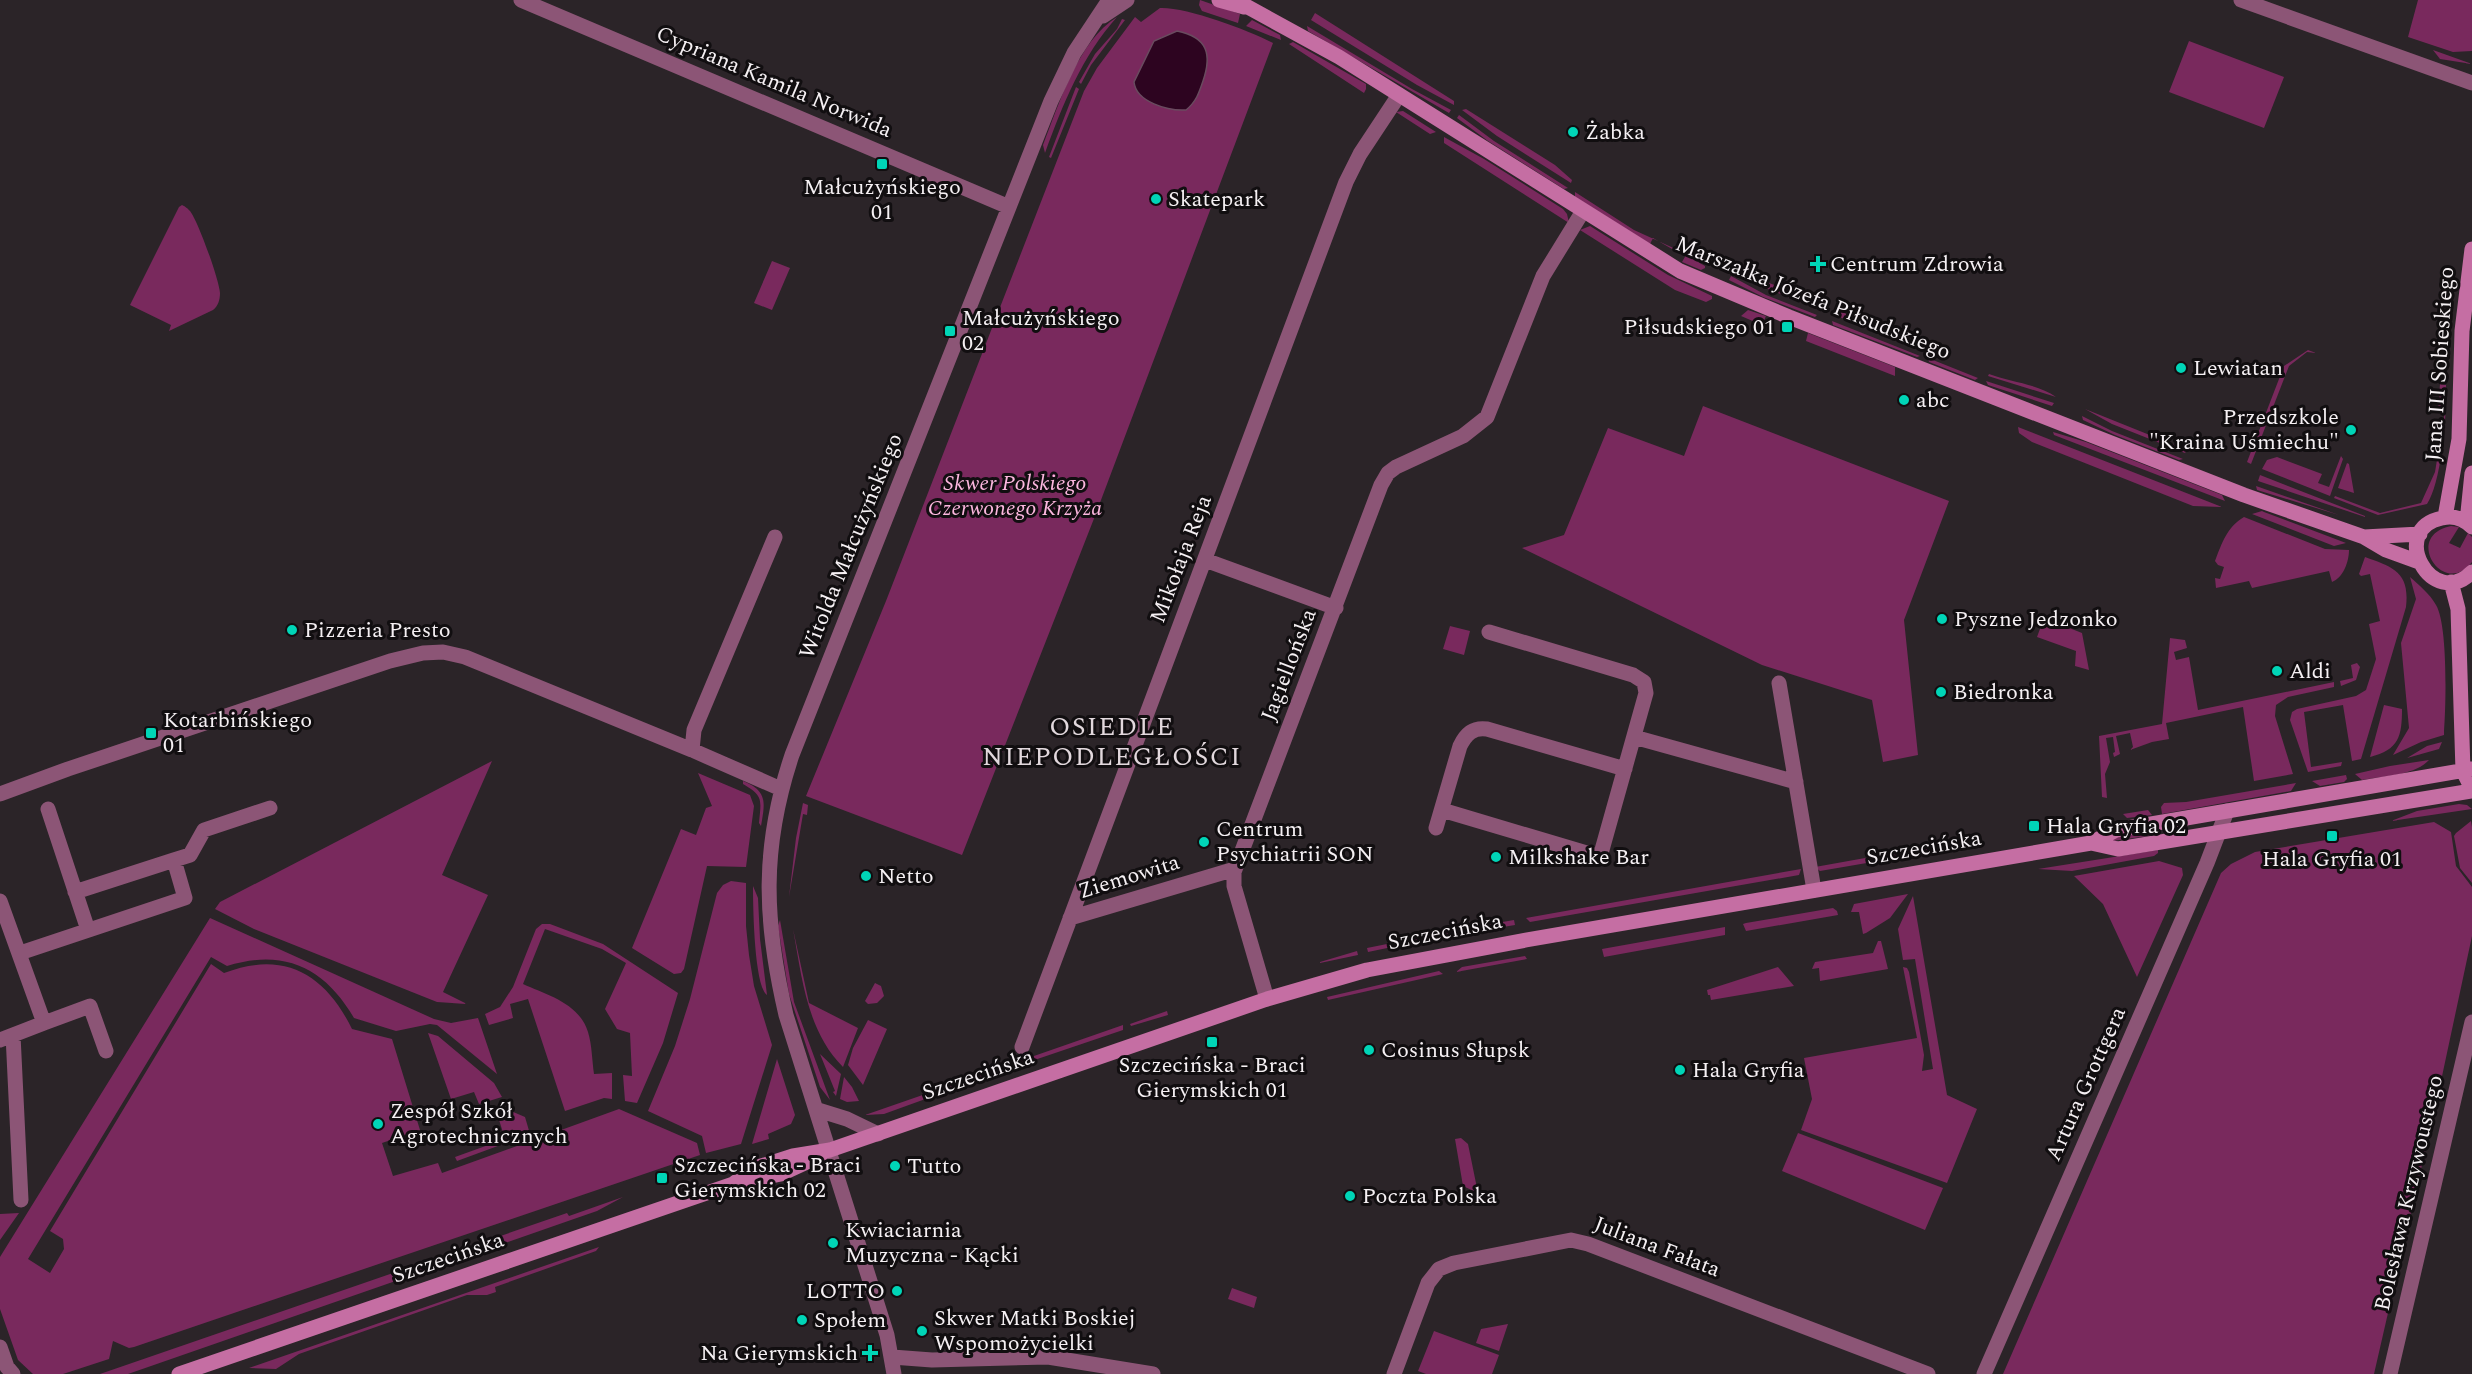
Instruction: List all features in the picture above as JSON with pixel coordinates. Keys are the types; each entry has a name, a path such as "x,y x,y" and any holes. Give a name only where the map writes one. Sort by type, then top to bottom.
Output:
{"street":[{"name":"Cypriana Kamila Norwida","path":"521,0 1009,207"},
{"name":"Witolda Małcużyńskiego","path":"894,1374 887,1335 818,1110 786,1015 775,971 770,934 768,878 772,832 781,789 792,755 1009,207 1063,74 1109,0"},
{"name":"Witolda Małcużyńskiego","path":"1098,20 1127,0"},
{"name":"Marszałka Józefa Piłsudskiego","path":"1219,0 1250,9"},
{"name":"Marszałka Józefa Piłsudskiego","path":"1235,0 1339,57 1664,262 1721,289 2244,495 2364,537 2385,550 2419,562"},
{"path":"2241,0 2472,83"},
{"name":"Mikołaja Reja","path":"1022,1047 1351,169 1399,95"},
{"name":"Jagiellońska","path":"1267,999 1233,882 1235,869 1382,485 1388,473 1396,467 1464,436 1482,422 1491,410 1543,276 1583,211"},
{"name":"Jana III Sobieskiego","path":"2445,517 2459,439 2464,309 2472,249"},
{"name":"Jana III Sobieskiego","path":"2470,525 2472,473"},
{"path":"2470,525 2453,517 2445,517 2430,523 2420,534 2416,547 2419,562 2430,576 2440,581 2461,580 2472,572"},
{"name":"Marszałka Józefa Piłsudskiego","path":"2364,537 2420,534"},
{"path":"692,750 694,730 775,537"},
{"path":"1205,560 1336,608"},
{"path":"2451,582 2458,609 2467,770 2472,790"},
{"path":"1442,810 1600,857 1646,693 1647,687 1640,678 1488,632"},
{"path":"0,794 390,661 423,653 443,652 475,661 781,789"},
{"path":"1779,683 1814,890"},
{"path":"1436,828 1460,746 1467,735 1475,729 1489,729 1625,769"},
{"path":"1634,736 1796,782"},
{"name":"Szczecińska","path":"179,1374 732,1185 797,1169 830,1150 1267,999 1367,970 1430,957 2091,843 2116,830 2467,770"},
{"name":"Szczecińska","path":"2091,843 2118,849 2219,834 2472,790"},
{"path":"75,892 190,855 204,830 270,808"},
{"path":"48,809 88,930"},
{"name":"Artura Grottgera","path":"1984,1374 2227,811"},
{"path":"20,953 185,898 174,860"},
{"name":"Ziemowita","path":"1070,918 1235,869"},
{"path":"0,901 44,1023"},
{"path":"21,1200 7,1038 90,1006 106,1051"},
{"name":"Bolesława Krzywoustego","path":"2390,1374 2472,1022"},
{"path":"818,1110 847,1119 878,1134"},
{"name":"Juliana Fałata","path":"1394,1374 1428,1282 1439,1269 1447,1265 1571,1240 1588,1244 1928,1374"},
{"path":"0,1347 10,1371"},
{"path":"892,1357 933,1367 1048,1357 1153,1374"}],"green space":[{"path":"1200,0 1240,14 1238,23 1202,11 1199,5"},
{"path":"2418,0 2472,0 2472,51 2453,52 2408,37"},
{"name":"Skwer Polskiego Czerwonego Krzyża","path":"1160,8 1201,15 1273,43 1095,516 962,855 806,796 886,601 1084,91 1097,68 1135,17 1141,22"},
{"path":"1315,13 1454,101 1454,105 1311,20"},
{"path":"1117,17 1094,48 1075,81 1045,153 1043,145 1071,75 1091,41"},
{"path":"1122,19 1125,20 1091,65 1081,84 1079,82 1095,54 1117,29"},
{"path":"1252,20 1280,35 1281,40 1246,26"},
{"path":"1307,26 1451,110 1449,113 1308,31"},
{"path":"2189,41 2284,77 2264,128 2169,92"},
{"path":"1293,42 1366,84 1364,93 1289,44"},
{"path":"2433,50 2472,64 2440,59"},
{"path":"1076,87 1079,89 1051,158 1049,157"},
{"path":"1466,109 1555,165 1572,180 1571,183 1497,136 1462,110"},
{"path":"1403,111 1436,132 1430,134 1396,112"},
{"path":"1459,115 1494,141 1568,188 1564,189 1488,141 1457,118"},
{"path":"1444,137 1484,159 1563,209 1569,223 1444,143"},
{"path":"1575,192 1634,230 1653,239 1650,244 1575,197"},
{"path":"182,205 190,211 198,226 219,286 220,296 213,310 169,331 171,325 130,305"},
{"path":"1590,226 1668,275 1712,296 1712,299 1706,302 1675,290 1580,230"},
{"path":"1659,241 1680,251 1679,253"},
{"path":"1686,255 1705,268 1701,270 1682,262"},
{"path":"772,261 790,268 772,310 754,303"},
{"path":"1734,269 1825,305 1823,311 1768,289"},
{"path":"1731,276 1766,295 1817,315 1815,317 1763,297 1729,280"},
{"path":"1835,309 1924,348 1923,350 1832,314"},
{"path":"1748,310 1766,316 1762,325 1741,316"},
{"path":"1832,321 1920,356 1917,357 1833,325"},
{"path":"1808,333 1895,367 1895,376 1806,341"},
{"path":"2308,350 2316,353 2307,352 2289,366 2251,464 2247,462 2284,366"},
{"path":"1928,358 1978,378 1975,380 1929,362"},
{"path":"1989,374 2032,386 2056,397 1988,376"},
{"path":"1986,381 2054,403 2052,406 1988,385"},
{"path":"2440,384 2446,385 2446,412 2440,464 2427,504 2378,515 2334,498 2335,496 2380,513 2421,503 2435,472 2445,411 2438,410"},
{"path":"1703,406 1949,501 1904,620 1918,755 1883,762 1872,700 1762,665 1522,548 1564,535 1608,428 1684,456"},
{"path":"2085,409 2187,450 2185,453 2112,424"},
{"path":"2082,416 2112,431 2183,459 2179,460 2115,435 2083,420"},
{"path":"2018,427 2222,507 2193,506 2032,442 2019,433"},
{"path":"2053,432 2086,442 2222,495 2225,501 2054,435"},
{"path":"2341,456 2343,459 2330,496 2262,469 2267,460 2277,457 2322,474 2318,483 2329,487"},
{"path":"2347,463 2349,464 2354,493 2338,488"},
{"path":"2260,475 2365,516 2365,517 2258,481"},
{"path":"2256,486 2339,515 2257,490"},
{"path":"2262,511 2346,543 2334,546 2252,514"},
{"path":"2244,517 2325,549 2349,550 2345,569 2332,582 2329,571 2252,588 2249,581 2216,588 2215,578 2220,579 2224,567 2215,561 2229,531"},
{"path":"2451,526 2459,527 2449,543 2460,548 2468,533 2472,537 2472,562 2461,571 2450,573 2440,570 2433,562 2429,552 2430,541 2437,532"},
{"path":"2365,557 2384,564 2398,573 2405,586 2406,607 2361,759 2352,761 2343,705 2304,712 2311,767 2342,762 2341,766 2308,772 2290,720 2292,712 2356,696 2366,690 2376,659 2369,624 2380,621 2370,574 2361,576 2359,574"},
{"path":"2410,577 2431,597 2440,615 2445,666 2444,735 2421,742 2393,755 2409,728 2401,643 2416,599"},
{"path":"2044,618 2082,633 2089,670 2075,666 2076,651 2037,637"},
{"path":"1450,626 1470,631 1464,655 1443,649"},
{"path":"2170,638 2185,640 2187,648 2174,652 2176,660 2189,657 2198,710 2334,682 2334,687 2288,697 2276,705 2275,716 2293,774 2254,781 2243,707 2166,723 2169,739 2130,750 2133,747 2130,733 2116,736 2120,754 2114,757 2113,737 2106,738 2110,762 2105,774 2107,798 2102,797 2099,736 2162,724"},
{"path":"2357,663 2360,667 2356,680 2341,686 2340,681 2353,678 2351,665"},
{"path":"2384,705 2402,709 2400,734 2393,746 2370,757"},
{"path":"2442,742 2439,749 2407,758 2427,746"},
{"path":"2429,760 2415,769 2398,774 2362,780 2355,774 2390,766"},
{"path":"492,761 442,875 488,895 443,992 467,1004 437,1002 254,929 215,909 220,902"},
{"path":"698,773 750,795 754,806 746,867 707,866 684,969 681,973 674,974 632,948 681,829 696,835 706,808 712,806"},
{"path":"2346,775 2347,779 2344,782 2320,786 2312,781"},
{"path":"743,781 757,789 763,799 761,826 759,823 760,799 755,792 743,784"},
{"path":"2296,783 2291,791 2162,814 2161,807 2164,803 2186,802"},
{"path":"803,803 808,805 807,815 803,814 789,897 796,838"},
{"path":"2459,804 2467,805 2472,809 2391,821 2417,811"},
{"path":"2148,810 2152,815 2127,818 2123,814"},
{"path":"2471,821 2472,883 2460,868 2454,836"},
{"path":"2434,822 2451,832 2456,866 2472,887 2472,936 2374,1374 2003,1374 2221,873 2231,864 2255,852"},
{"path":"2155,831 2155,835 2105,842 2105,839"},
{"path":"1932,846 1931,852 1820,871 1815,867"},
{"path":"2158,850 2154,856 2072,871 2038,869"},
{"path":"2159,861 2182,868 2183,875 2137,977 2103,904 2074,876"},
{"path":"1801,869 1799,875 1530,922 1526,918"},
{"path":"731,881 746,883 749,955 754,986 772,1045 741,1144 706,1153 702,1136 648,1111 675,1046 690,999 717,893 723,885"},
{"path":"753,886 758,898 767,995 759,977"},
{"path":"1908,894 1890,918 1863,934 1859,912 1851,912 1854,904"},
{"path":"1913,896 1947,1095 1977,1109 1947,1183 1801,1130 1812,1099 1804,1058 1917,1038 1903,967 1909,972 1924,1055 1922,1071 1933,1069 1915,959 1903,960 1898,929"},
{"path":"1833,908 1838,915 1746,931 1743,924 1746,923"},
{"name":"Zespół Szkół Agrotechnicznych","path":"210,918 434,1019 451,1023 478,1018 497,1074 437,1025 430,1024 396,1031 354,1018 330,986 301,966 285,961 267,960 248,961 227,966 211,957 28,1259 50,1273 64,1249 63,1239 50,1231 211,964 224,973 266,964 284,966 300,972 315,981 329,994 352,1029 392,1039 420,1130 382,1143 393,1176 438,1163 442,1173 619,1109 697,1143 700,1155 134,1347 129,1348 113,1341 109,1359 63,1374 33,1374 18,1360 0,1309 0,1257"},
{"path":"780,920 794,1002 830,1100 820,1087 789,994 778,926"},
{"path":"1514,920 1515,925 1436,938 1433,934"},
{"path":"542,924 550,924 603,944 678,993 663,1043 637,1103 625,1101 623,1075 632,1076 630,1033 617,1029 605,1009 626,963 602,949 545,929 523,984 561,1001 584,1022 591,1047 594,1074 612,1073 612,1099 604,1098 565,1111 528,999 510,1004 513,1018 489,1025 485,1014 500,1007 513,987 536,929"},
{"path":"1725,927 1725,935 1604,957 1602,949"},
{"path":"793,929 809,1003 858,1028 843,1067 821,1037 814,1020 803,985"},
{"path":"1422,937 1421,941 1368,952 1367,948"},
{"path":"1878,941 1881,941 1888,969 1820,981 1819,968 1812,969 1815,962 1873,953"},
{"path":"1357,951 1358,955 1320,963 1320,962"},
{"path":"1525,956 1527,959 1456,972 1462,967"},
{"path":"1778,967 1794,986 1711,1000 1708,995 1707,990"},
{"path":"1439,971 1443,974 1328,1000 1327,997"},
{"path":"875,983 881,986 884,996 877,1003 868,1004 865,1001"},
{"path":"1167,1011 1168,1015 1131,1026 1130,1024"},
{"path":"868,1020 887,1029 863,1085 848,1065 853,1048"},
{"path":"1123,1025 1123,1030 972,1081 971,1078"},
{"path":"428,1033 438,1036 494,1083 502,1097 479,1104 474,1092 451,1099"},
{"path":"820,1054 841,1074 836,1096 833,1092 835,1091"},
{"path":"777,1059 795,1115 791,1124 768,1134 769,1139 752,1144"},
{"path":"844,1077 859,1101 847,1102 840,1099"},
{"path":"963,1081 964,1085 884,1114 865,1115"},
{"path":"499,1106 525,1117 530,1134 457,1161 455,1157 505,1139 495,1107"},
{"path":"1798,1133 1943,1188 1925,1230 1782,1171"},
{"path":"1461,1138 1468,1144 1478,1193 1463,1186 1455,1139"},
{"path":"623,1197 597,1211 128,1374 100,1374 567,1213 569,1216"},
{"path":"19,1213 0,1240 0,1214"},
{"path":"599,1247 596,1251 495,1287 496,1292 487,1295 467,1295 299,1354 276,1369 249,1368"},
{"path":"1232,1288 1257,1297 1254,1308 1228,1299"},
{"path":"1508,1324 1499,1351 1476,1343 1481,1329"},
{"path":"1434,1331 1499,1355 1492,1374 1426,1374 1418,1371"}],"shaded area":[{"path":"1177,31 1195,38 1205,48 1207,55 1206,72 1200,89 1195,100 1186,110 1154,104 1140,95 1134,82 1154,41"}],"place":[{"name":"Żabka","path":"1573,132"},
{"name":"Małcużyńskiego 01","path":"882,164"},
{"name":"Skatepark","path":"1156,199"},
{"name":"Centrum Zdrowia","path":"1818,264"},
{"name":"Piłsudskiego 01","path":"1787,327"},
{"name":"Małcużyńskiego 02","path":"950,331"},
{"name":"Lewiatan","path":"2181,368"},
{"name":"abc","path":"1904,400"},
{"name":"Przedszkole \"Kraina Uśmiechu\"","path":"2351,430"},
{"name":"Pyszne Jedzonko","path":"1942,619"},
{"name":"Pizzeria Presto","path":"292,630"},
{"name":"Aldi","path":"2277,671"},
{"name":"Biedronka","path":"1941,692"},
{"name":"Kotarbińskiego 01","path":"151,733"},
{"name":"Hala Gryfia 02","path":"2034,826"},
{"name":"Hala Gryfia 01","path":"2332,836"},
{"name":"Centrum Psychiatrii SON","path":"1204,842"},
{"name":"Milkshake Bar","path":"1496,857"},
{"name":"Netto","path":"866,876"},
{"name":"Szczecińska - Braci Gierymskich 01","path":"1212,1042"},
{"name":"Cosinus Słupsk","path":"1369,1050"},
{"name":"Hala Gryfia","path":"1680,1070"},
{"name":"Zespół Szkół Agrotechnicznych","path":"378,1124"},
{"name":"Tutto","path":"895,1166"},
{"name":"Szczecińska - Braci Gierymskich 02","path":"662,1178"},
{"name":"Poczta Polska","path":"1350,1196"},
{"name":"Kwiaciarnia Muzyczna - Kącki","path":"833,1243"},
{"name":"LOTTO","path":"897,1291"},
{"name":"Społem","path":"802,1320"},
{"name":"Skwer Matki Boskiej Wspomożycielki","path":"922,1331"},
{"name":"Na Gierymskich","path":"870,1353"}],"district":[{"name":"OSIEDLE NIEPODLEGŁOŚCI","path":"1112,742"}]}
